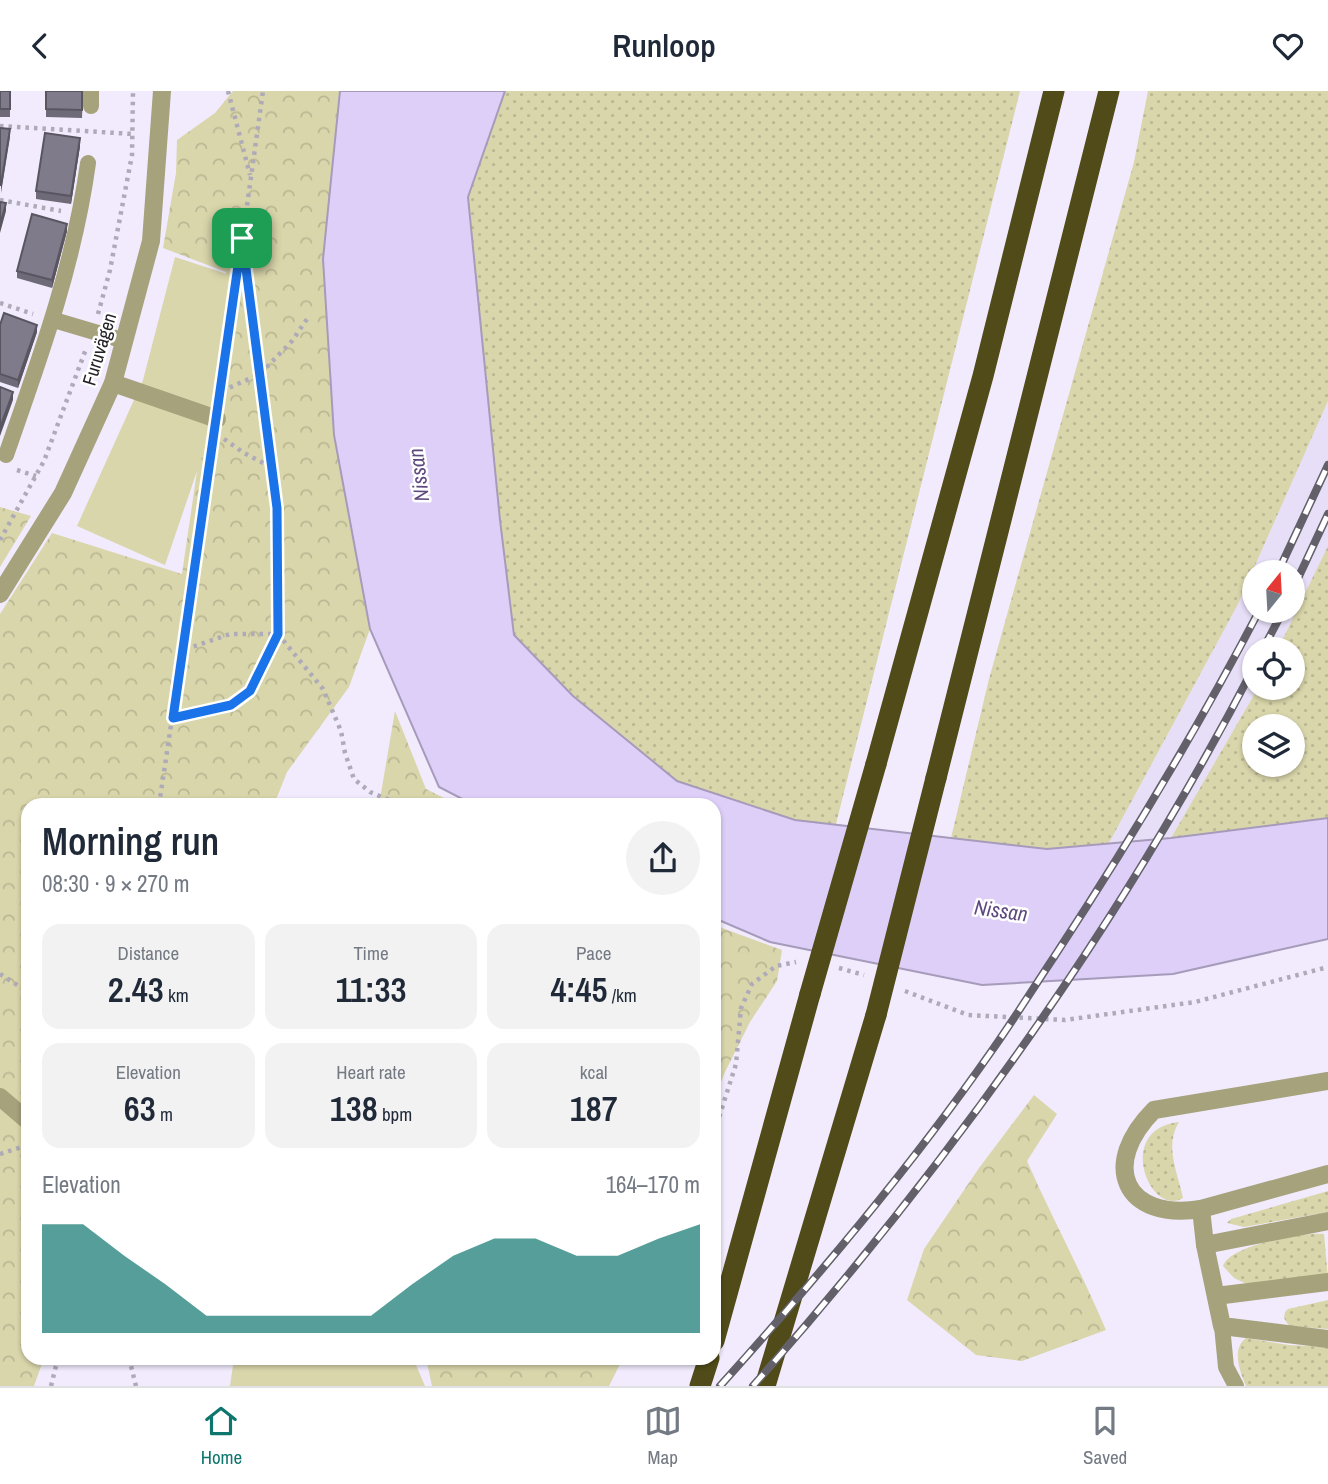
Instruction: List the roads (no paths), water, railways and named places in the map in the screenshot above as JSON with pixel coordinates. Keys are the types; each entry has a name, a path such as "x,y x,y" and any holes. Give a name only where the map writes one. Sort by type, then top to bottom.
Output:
{"highway":[{"path":"721,1316 983,376 1054,91"},
{"path":"765,1386 876,1016 1109,91"},
{"path":"700,1386 707,1365"}],"street":[{"name":"Furuvägen","path":"0,594 62,493 113,383 151,241 162,91"},
{"path":"113,383 216,426"},
{"path":"1328,1081 1154,1110 1130,1140 1124,1157 1127,1182 1135,1197 1160,1209 1182,1212 1328,1174"},
{"path":"0,1097 21,1115"},
{"path":"1201,1209 1205,1245 1222,1326 1328,1339"},
{"path":"1205,1245 1328,1221"},
{"path":"1216,1296 1328,1282"}],"lane":[{"path":"6,455 54,320 81,215 88,163"},
{"path":"54,320 125,341"},
{"path":"1222,1326 1226,1367 1236,1386"}],"water":[{"name":"Nissan","path":"340,91 505,91 468,197 500,520 514,635 573,696 677,781 795,820 1047,849 1171,838 1328,818 1328,939 1173,974 982,985 770,942 721,921 721,798 460,798 439,787 370,629 334,435 323,259"}],"railway":[{"path":"1284,560 1328,465"},
{"path":"1306,561 1328,514"},
{"path":"720,1386 861,1222 929,1137 993,1049 1082,915 1135,829 1252,623"},
{"path":"1269,637 1277,623"},
{"path":"753,1386 894,1218 1026,1041 1147,857 1242,689"}]}
